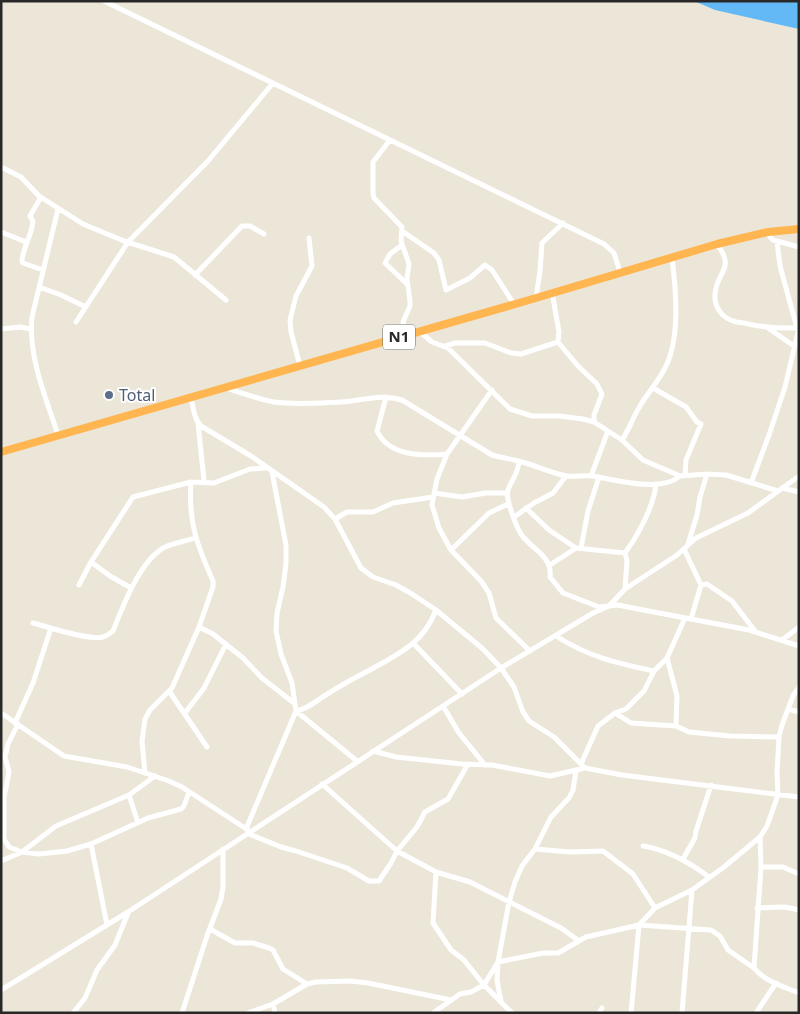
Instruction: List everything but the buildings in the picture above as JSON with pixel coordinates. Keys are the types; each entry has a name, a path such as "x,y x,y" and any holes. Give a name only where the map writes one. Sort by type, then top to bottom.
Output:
{"highway":[{"name":"N1","path":"1,452 717,244 768,232 799,229"}],"street":[{"path":"104,1 604,244 614,253 620,272"},
{"path":"76,322 128,242 208,162 273,83"},
{"path":"390,140 373,162 373,194 374,198 400,224 402,231 402,245 409,264 407,273 410,306 403,322 405,335"},
{"path":"1,167 21,177 41,197 83,224 128,242 174,257 226,300"},
{"path":"41,197 31,212 30,216 33,225 26,242 22,261 43,270"},
{"path":"58,209 30,329 42,389 58,435"},
{"path":"536,298 542,243 563,224"},
{"path":"196,275 242,226 250,226 264,234"},
{"path":"402,231 434,253 439,260 446,290 470,278 485,265 492,270 514,304"},
{"path":"1,232 26,242"},
{"path":"768,232 770,238 777,242 799,247"},
{"path":"300,366 291,332 290,320 296,296 312,266 309,238"},
{"path":"750,483 780,402 798,328 780,266 777,242"},
{"path":"717,244 725,255 726,261 715,292 715,301 719,311 734,322 767,328 798,328"},
{"path":"402,245 390,254 385,263 408,284"},
{"path":"622,440 641,404 668,363 674,336 676,305 672,258"},
{"path":"39,287 86,307"},
{"path":"552,292 559,332 558,342 580,369 597,384 602,394 594,415 594,422"},
{"path":"1,329 20,327 30,329"},
{"path":"767,328 794,346"},
{"path":"419,331 432,342 448,348 510,409 540,417 559,416 594,422 622,440 643,460 683,476 707,474 730,476 780,490 799,492"},
{"path":"444,346 455,343 485,343 511,353 521,354 558,342"},
{"path":"224,388 281,403 343,402 371,397 402,400 492,455 504,459 519,461 566,476 590,476 628,483 656,484 676,480 683,476 686,460 701,424 697,422 692,413 682,404 653,388"},
{"path":"492,390 447,454 437,479 432,505 437,522 451,550 482,581 489,593 496,618 530,650"},
{"path":"191,397 198,423 204,482"},
{"path":"386,397 377,431 387,443 420,456 447,454"},
{"path":"198,423 324,507 335,519 366,574 396,585 436,610 483,649 501,668 514,687 525,717 533,725 554,737 586,768 622,775 799,797"},
{"path":"590,476 608,431"},
{"path":"250,469 254,459"},
{"path":"519,461 518,472 507,493 508,504 520,533 548,560 550,577 563,593 598,607 631,608 756,632 799,646"},
{"path":"80,584 91,562 133,497 191,482 214,482 250,469 270,470"},
{"path":"249,832 296,711 292,683 281,654 276,631 276,613 284,587 286,545 270,470"},
{"path":"580,764 598,726 615,713 626,710 638,699 654,671 668,658 688,619 701,586 686,547 698,515 700,497 707,474"},
{"path":"514,517 526,508 554,493 566,476"},
{"path":"1,990 128,912 501,668 581,619 609,606 625,589 707,532 743,516 799,476"},
{"path":"550,565 578,548 599,477"},
{"path":"145,773 142,741 145,719 150,710 169,691 199,627 211,594 213,581 195,538 190,504 191,482"},
{"path":"625,589 626,553 645,519 656,484"},
{"path":"335,519 347,512 373,512 393,503 434,495 462,497 486,493 507,493"},
{"path":"451,550 489,513 508,504"},
{"path":"526,508 549,530 578,548 626,553"},
{"path":"33,623 102,638 108,635 113,631 131,588 152,558 165,547 195,538"},
{"path":"91,562 131,588"},
{"path":"701,586 708,584 732,601 756,632"},
{"path":"296,711 304,710 330,692 413,644 425,631 436,610"},
{"path":"199,627 213,634 226,644 262,678 294,703"},
{"path":"782,640 799,627"},
{"path":"51,628 33,683 8,744 5,757 9,772 4,798 4,840 9,847 22,852 39,854 59,853 91,844 148,818 181,809 189,792"},
{"path":"556,636 578,650 601,659 654,671"},
{"path":"185,713 204,688 226,644"},
{"path":"413,644 462,694"},
{"path":"668,658 677,696 676,726"},
{"path":"631,1013 639,925 655,908 692,890 709,877 760,837 767,826 778,795 778,737 793,696 799,687"},
{"path":"169,691 207,747"},
{"path":"443,706 459,733 485,765"},
{"path":"788,709 799,712"},
{"path":"296,711 357,761"},
{"path":"1,713 70,758 127,767 169,781 249,832 281,847 296,850 347,868 369,881 379,881 392,863 397,851 412,833 425,812 448,799 468,764"},
{"path":"615,713 631,723 676,726 689,732 730,736 778,737"},
{"path":"373,751 396,757 485,765 550,776 586,768"},
{"path":"512,1013 505,1010 501,1002 497,980 498,962 509,902 522,866 535,849 551,817 569,798 573,790 576,771"},
{"path":"1,861 22,852 56,826 129,795 155,776"},
{"path":"322,784 397,851 436,872 470,882 561,928 579,940"},
{"path":"683,860 695,838 711,786"},
{"path":"129,795 138,823"},
{"path":"754,968 761,867 760,837"},
{"path":"91,844 107,925"},
{"path":"644,846 670,853 709,877"},
{"path":"535,849 570,852 603,851 633,874 655,908"},
{"path":"182,1013 221,899 223,850"},
{"path":"761,867 784,867 799,874"},
{"path":"436,872 433,924 451,950 464,960 484,985 501,1002"},
{"path":"682,1013 692,890"},
{"path":"758,908 785,907 799,910"},
{"path":"73,1013 85,998 97,970 115,945 128,912"},
{"path":"432,1013 460,994 471,992 484,985 498,962 527,956 558,953 579,940 590,936 639,925 711,930 720,936 728,950 757,972 799,993"},
{"path":"210,928 235,943 253,943 273,950 284,969 307,984"},
{"path":"248,1013 273,1004 307,984 316,982 351,981 452,1000"},
{"path":"756,1013 776,983"},
{"path":"273,1004 275,1013"}],"water":[{"path":"694,1 799,1 799,29 715,10"}],"place":[{"name":"Total","path":"109,395"}]}
